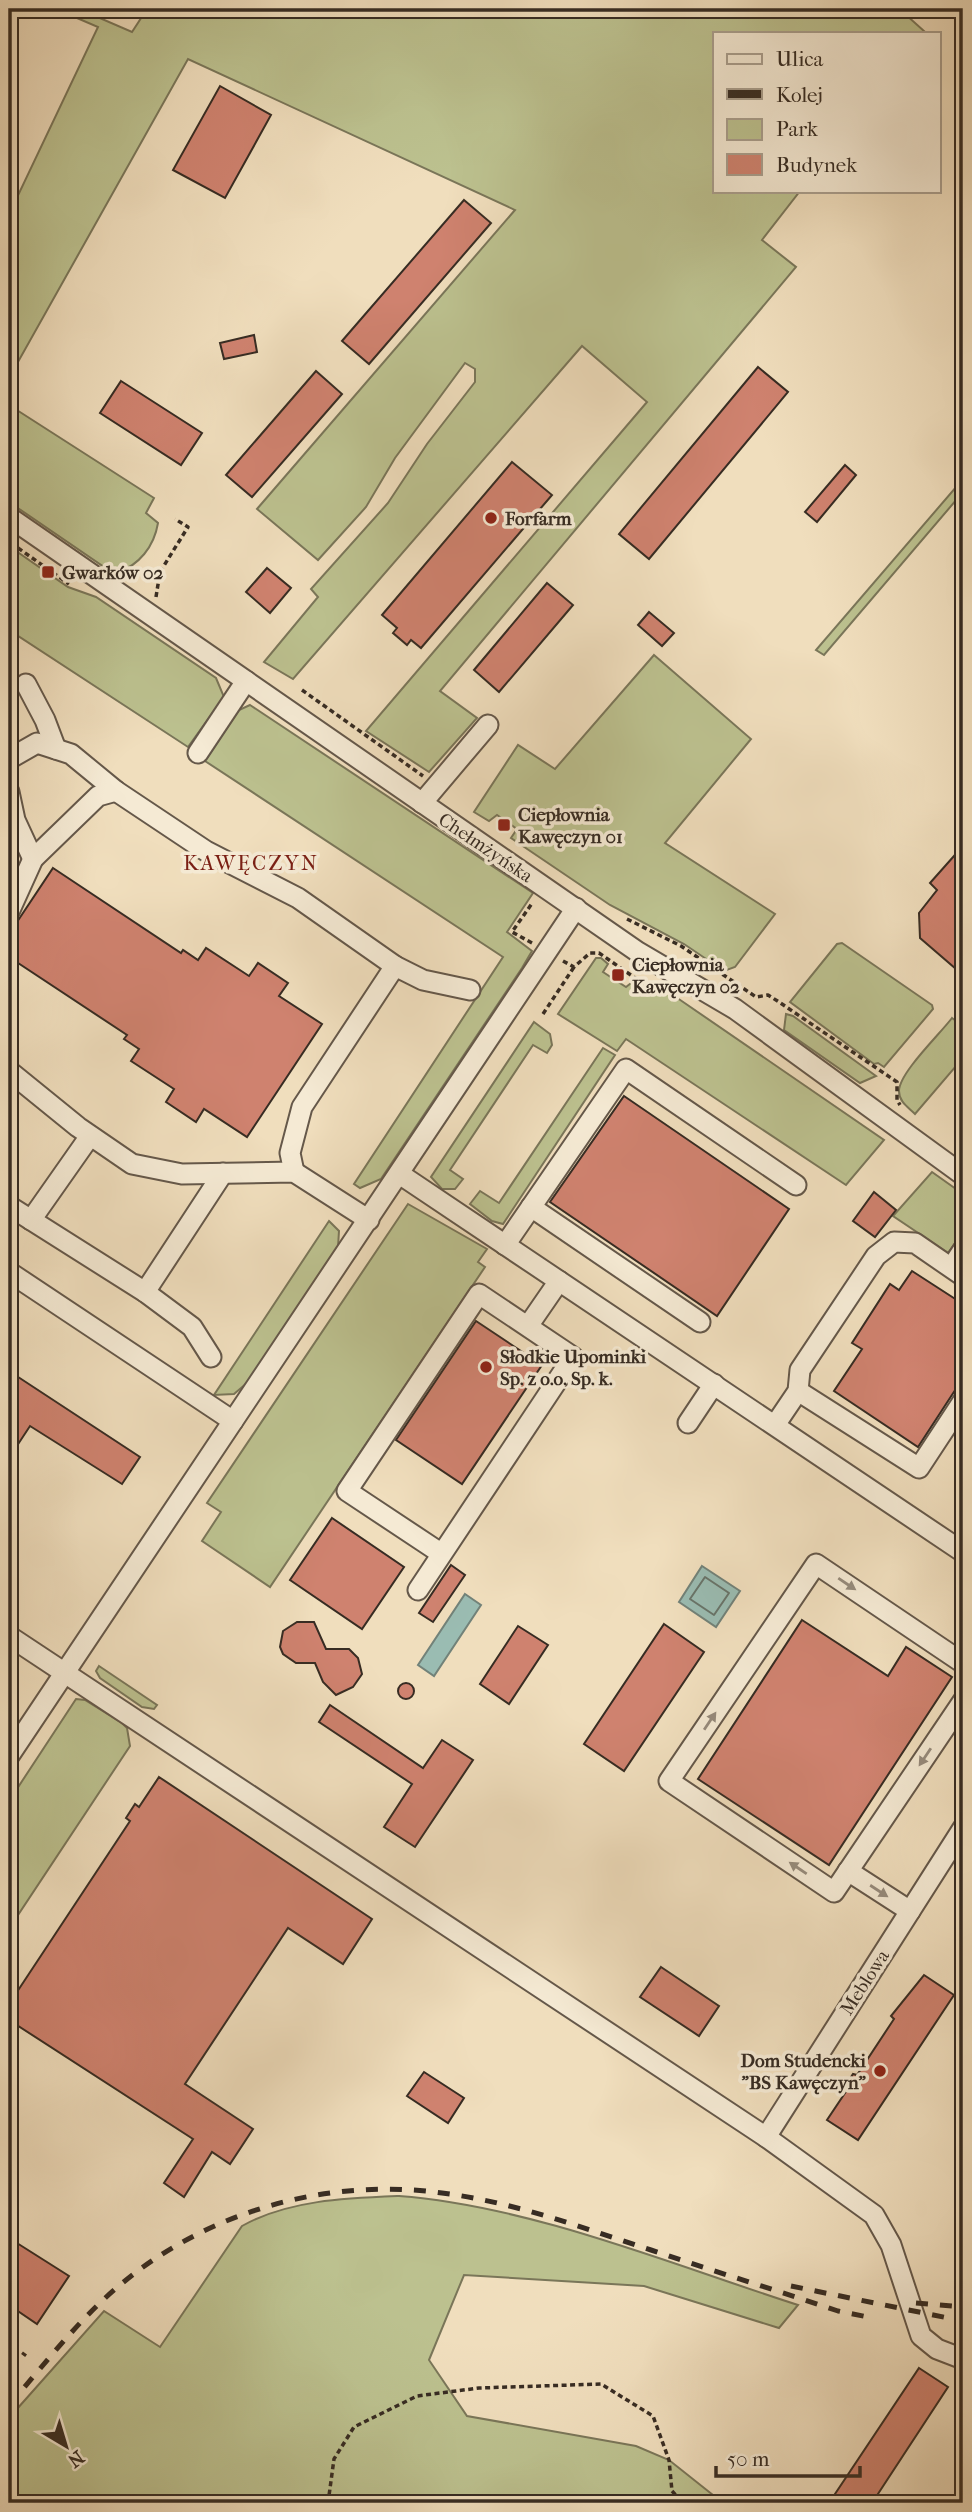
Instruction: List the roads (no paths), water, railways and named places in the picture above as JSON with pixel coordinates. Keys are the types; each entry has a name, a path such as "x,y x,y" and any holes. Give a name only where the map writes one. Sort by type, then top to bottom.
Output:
{"street":[{"name":"Chełmżyńska","path":"9,517 576,908 666,968 735,1009 963,1175"},
{"path":"198,753 246,681"},
{"path":"26,684 45,720 55,749"},
{"path":"422,803 488,725"},
{"path":"9,759 37,743 71,754 116,791 206,850 298,898 395,966 423,981 470,990"},
{"path":"9,912 33,859 97,796 116,791"},
{"path":"9,792 15,820 33,859"},
{"path":"9,1756 401,1175 576,908"},
{"path":"294,1172 290,1153 302,1107 395,966"},
{"path":"505,1245 626,1069 796,1185"},
{"path":"9,1071 90,1136 132,1164 182,1174 294,1172 369,1220"},
{"path":"31,1220 90,1136"},
{"path":"145,1292 223,1173"},
{"path":"401,1175 963,1552"},
{"path":"9,1206 145,1292 192,1327 211,1357"},
{"path":"531,1207 700,1322"},
{"path":"775,1425 798,1391 800,1370 876,1256 894,1242 915,1243 961,1262"},
{"path":"9,1272 233,1421"},
{"path":"528,1326 559,1281"},
{"path":"418,1590 442,1554 573,1357 479,1294 347,1491 442,1554"},
{"path":"688,1423 714,1384"},
{"path":"798,1391 919,1468 963,1401"},
{"path":"963,1662 816,1564 669,1781 834,1892 963,1701"},
{"path":"9,1636 766,2137 874,2215 891,2245 921,2336 937,2349 963,2359"},
{"name":"Meblowa","path":"766,2137 963,1828"},
{"path":"848,1871 910,1911"}],"water":[{"path":"702,1566 740,1591 716,1627 679,1602"},
{"path":"465,1594 481,1605 434,1676 418,1665"}],"railway":[{"path":"9,2405 90,2313 154,2259 231,2219 272,2205 356,2190 399,2189 442,2193 522,2209 838,2311 873,2318"},
{"path":"791,2286 963,2321"},
{"path":"916,2303 963,2307"},
{"path":"9,2375 25,2353"}],"place":[{"name":"Forfarm","path":"491,518"},
{"name":"Gwarków 02","path":"48,572"},
{"name":"Ciepłownia Kawęczyn 01","path":"504,825"},
{"name":"Ciepłownia Kawęczyn 02","path":"618,975"},
{"name":"Słodkie Upominki Sp. z o.o. Sp. k.","path":"486,1367"},
{"name":"Dom Studencki \"BS Kawęczyn\"","path":"880,2071"}],"district":[{"name":"KAWĘCZYN","path":"251,863"}]}
